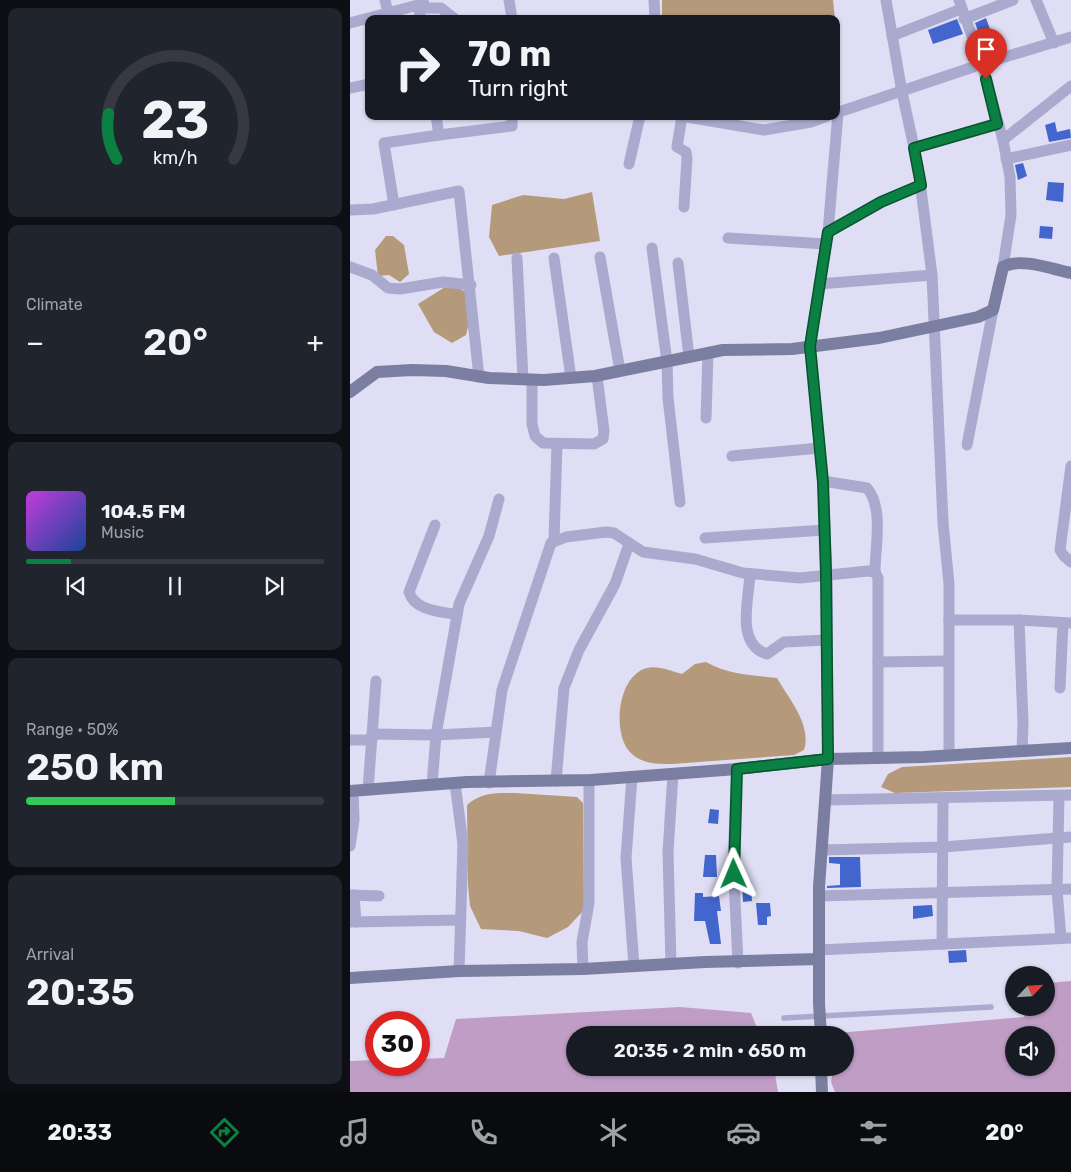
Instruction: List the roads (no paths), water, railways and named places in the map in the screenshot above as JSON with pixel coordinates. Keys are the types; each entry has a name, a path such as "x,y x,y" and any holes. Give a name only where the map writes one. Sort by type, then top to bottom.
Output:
{"street":[{"path":"385,0 388,13"},
{"path":"422,0 426,8 441,8 450,15"},
{"path":"509,0 511,15"},
{"path":"654,0 656,15"},
{"path":"886,0 921,185 932,275 949,620 949,755"},
{"path":"892,36 962,9 1013,0"},
{"path":"1036,0 1054,43"},
{"path":"380,15 418,5 420,15"},
{"path":"962,9 982,64 997,124 1003,140 1010,177 1011,215 967,445"},
{"path":"350,22 365,18"},
{"path":"840,112 982,64 1071,37"},
{"path":"350,88 365,85"},
{"path":"1003,140 1071,86"},
{"path":"437,120 439,135"},
{"path":"394,205 384,143 512,126 512,120"},
{"path":"629,164 639,120"},
{"path":"680,120 677,147 686,152 688,158 684,207"},
{"path":"722,120 764,130 794,120"},
{"path":"821,1026 819,896 828,759 826,574 823,482 810,346 828,232 834,120"},
{"path":"914,148 997,124"},
{"path":"1006,159 1071,145"},
{"path":"828,232 881,202 921,185"},
{"path":"350,210 394,205 459,191 480,377"},
{"path":"728,238 826,244"},
{"path":"652,248 667,362 668,398 680,502"},
{"path":"600,257 620,371"},
{"path":"517,258 532,424 535,436 543,443 557,444 594,444 603,439 597,376"},
{"path":"554,258 571,378"},
{"path":"678,263 689,357"},
{"path":"1002,267 1008,264 1027,264 1071,273"},
{"path":"350,267 372,274 388,288 400,289 443,282 470,285"},
{"path":"819,284 932,275"},
{"path":"350,392 377,372 446,371 480,377 528,379 597,376 722,350 810,346 879,338 978,317 993,310"},
{"path":"706,418 708,353"},
{"path":"489,782 502,690 548,548 554,540 557,444"},
{"path":"732,456 820,448"},
{"path":"1071,466 1060,550 1071,562"},
{"path":"823,482 868,488 874,495 877,510 874,572 878,578 878,758"},
{"path":"432,785 436,735 457,615 470,576 489,536 499,498"},
{"path":"435,525 409,592 412,601 418,606 457,615"},
{"path":"705,538 824,530"},
{"path":"554,540 606,532 614,533 643,552 695,559 750,574 800,578 826,574 874,572"},
{"path":"556,781 564,688 579,650 615,584 629,544"},
{"path":"750,574 746,630 748,640 758,651 767,654 784,642 827,640"},
{"path":"949,620 1018,620 1067,623 1060,688"},
{"path":"1018,620 1023,723 1022,751"},
{"path":"878,662 948,661"},
{"path":"368,790 376,681"},
{"path":"350,740 372,737 496,732"},
{"path":"350,846 354,820 352,791 454,783 590,780 737,769 828,759 1071,748"},
{"path":"737,769 733,859 738,962"},
{"path":"671,964 668,852 673,774"},
{"path":"632,777 626,858 634,966"},
{"path":"583,970 582,942 589,903 590,780"},
{"path":"454,783 463,844 459,971"},
{"path":"350,978 459,971 583,970 738,962 942,944 1066,938 1057,890 1059,796"},
{"path":"825,800 1071,796"},
{"path":"942,944 943,799"},
{"path":"822,850 943,847 1071,837"},
{"path":"819,896 1071,889"},
{"path":"379,896 352,895 353,922 460,920"},
{"path":"822,1076 822,1092"}],"lane":[{"path":"784,1018 991,1007"}]}
